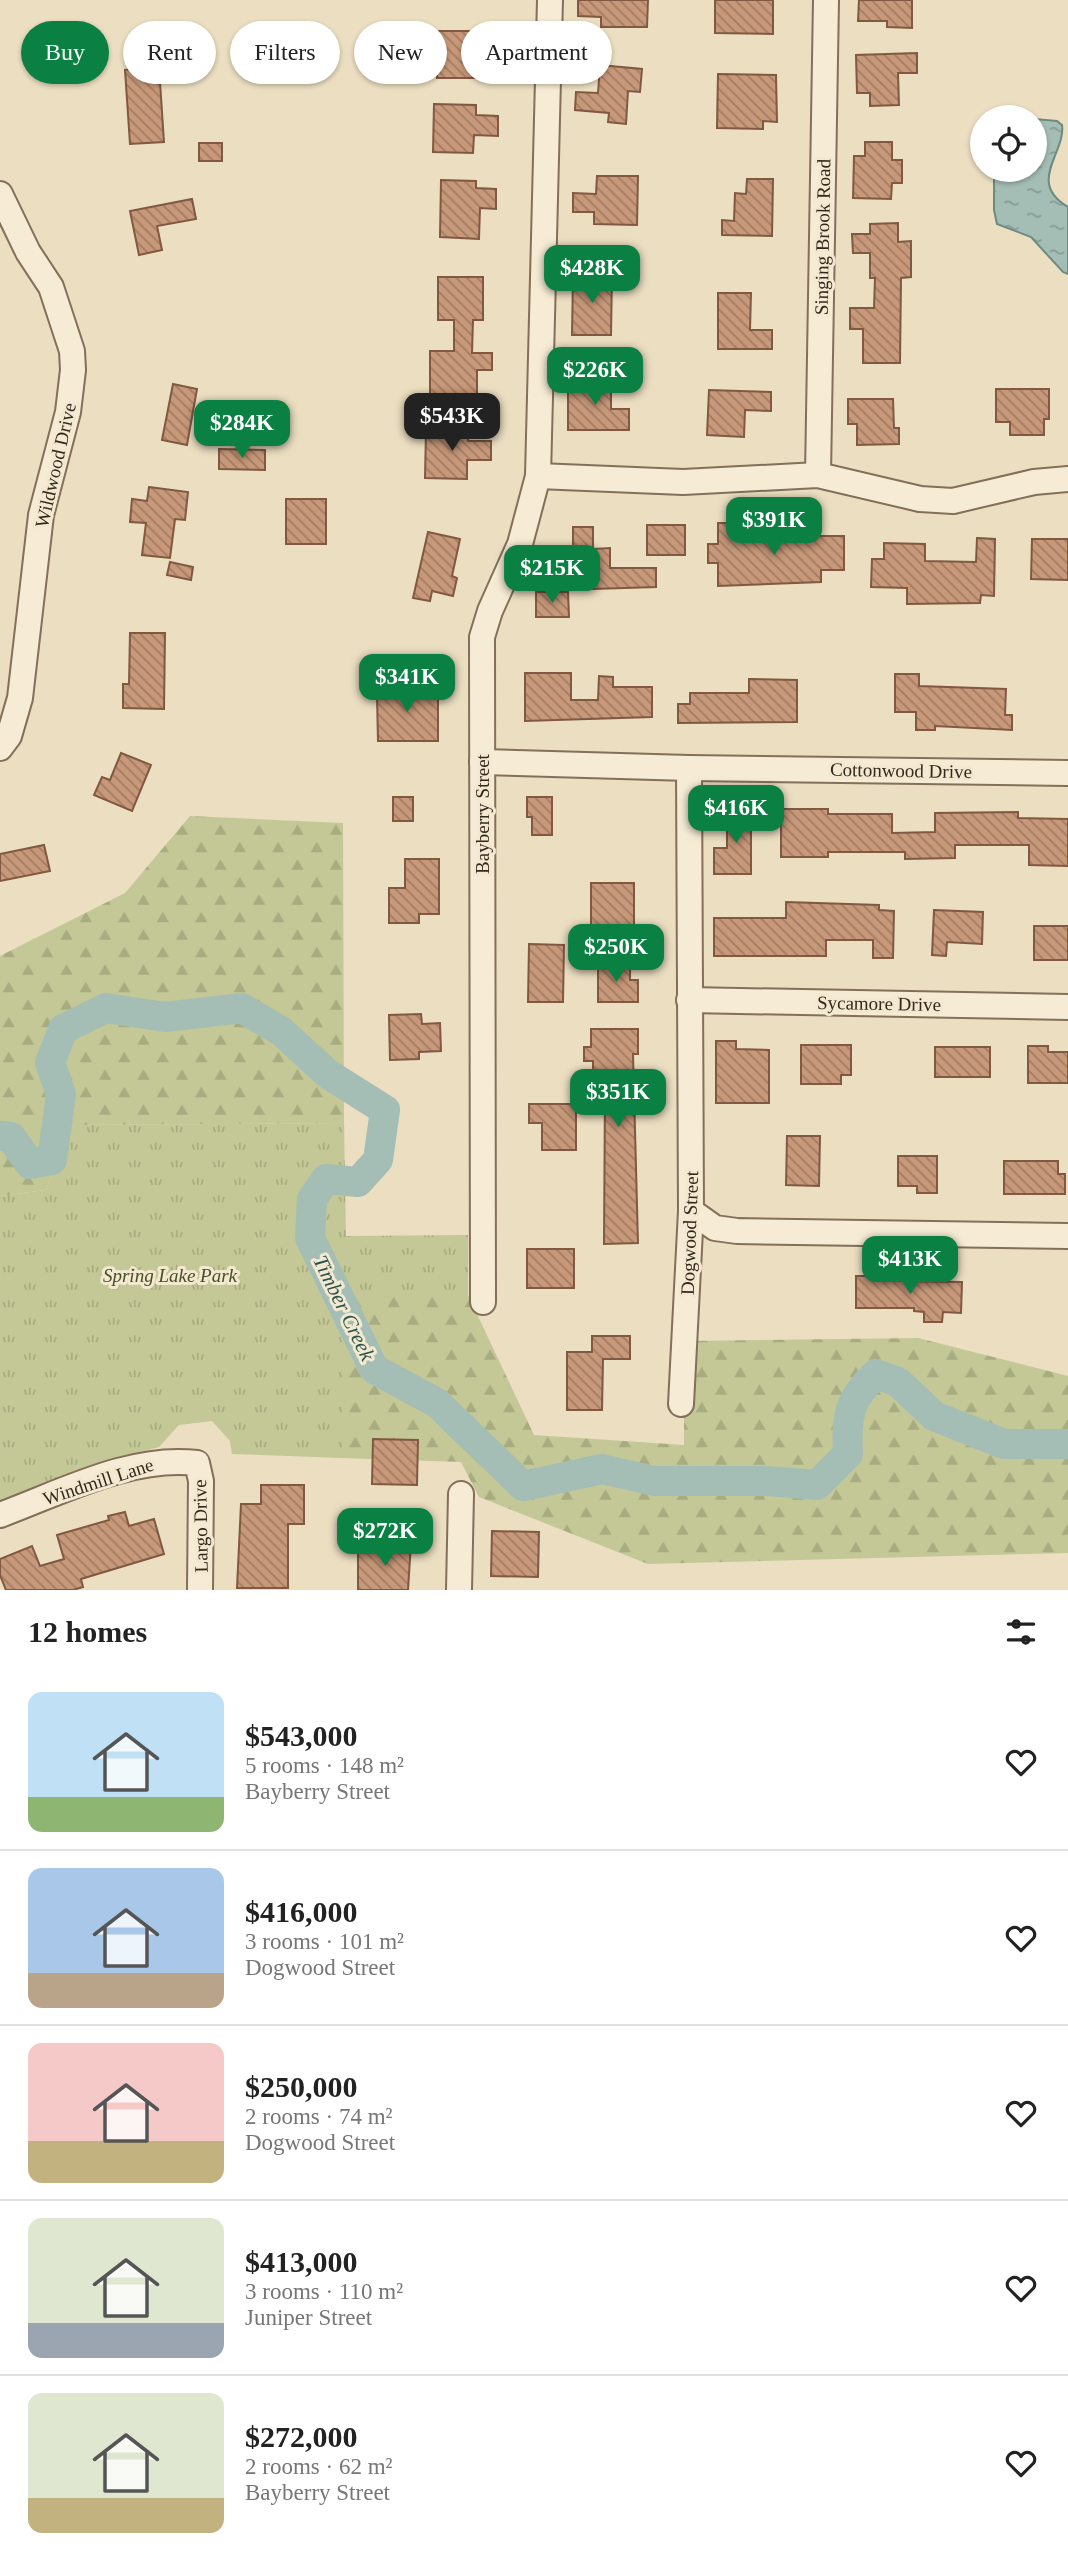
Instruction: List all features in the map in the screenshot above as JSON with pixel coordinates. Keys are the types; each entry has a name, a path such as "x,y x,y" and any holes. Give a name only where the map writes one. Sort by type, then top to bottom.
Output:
{"street":[{"name":"Bayberry Street","path":"483,1303 482,637 489,611 520,544 538,476 550,0"},
{"name":"Singing Brook Road","path":"818,475 826,0"},
{"name":"Wildwood Drive","path":"0,194 28,252 51,287 72,351 73,370 68,412 41,515 20,698 9,736 0,748"},
{"path":"538,476 683,482 818,475 920,499 953,501 1034,482 1068,480"},
{"name":"Cottonwood Drive","path":"482,762 689,768 1068,773"},
{"name":"Dogwood Street","path":"681,1404 691,1211 689,768"},
{"name":"Sycamore Drive","path":"689,1000 1068,1007"},
{"path":"691,1211 715,1228 737,1231 1068,1236"},
{"name":"Windmill Lane","path":"0,1514 131,1467 168,1459 197,1463"},
{"name":"Largo Drive","path":"197,1463 201,1481 200,1590"},
{"path":"459,1590 461,1494"}],"green space":[{"path":"190,816 343,823 344,1123 71,1125 46,1190 0,1196 0,956 125,893"},
{"name":"Spring Lake Park","path":"344,1123 346,1236 468,1235 468,1295 342,1295 342,1458 232,1454 230,1441 212,1421 179,1425 159,1447 91,1466 0,1504 0,1196 46,1190 71,1125"},
{"path":"342,1295 468,1295 534,1435 684,1445 684,1341 918,1338 1068,1376 1068,1553 648,1564 479,1497 461,1462 342,1458"}],"water":[{"path":"1047,120 1057,121 1062,125 1062,136 1049,177 1050,188 1068,207 1068,274 1063,272 1031,237 997,224 994,182 1047,182"}],"building":[{"path":"578,0 648,0 647,27 612,27 612,21 601,21 601,17 578,16"},
{"path":"715,0 773,0 773,34 715,33"},
{"path":"859,0 912,0 912,28 887,27 887,21 858,21"},
{"path":"447,31 461,31 461,78 447,78"},
{"path":"917,53 917,73 898,73 899,105 870,106 870,93 857,93 856,55"},
{"path":"612,66 642,69 640,92 628,91 626,124 608,122 609,113 575,110 576,92 598,93 599,84 612,84"},
{"path":"718,74 776,75 777,122 763,121 763,129 717,128"},
{"path":"126,84 160,84 164,142 130,144"},
{"path":"434,104 476,105 476,115 498,116 498,136 474,135 473,153 433,152"},
{"path":"865,142 892,142 892,160 902,160 902,183 892,183 891,199 853,198 854,156 865,156"},
{"path":"199,143 222,143 222,161 199,161"},
{"path":"597,176 638,176 637,225 594,224 594,212 573,212 573,193 596,194"},
{"path":"747,179 773,179 772,236 722,235 722,220 734,221 735,193 746,194"},
{"path":"441,180 476,181 476,188 496,189 496,209 480,208 479,239 440,237"},
{"path":"192,199 196,219 157,226 162,250 139,255 130,211"},
{"path":"898,223 898,242 911,241 911,277 901,278 900,363 863,363 863,329 850,329 850,308 874,308 875,278 870,278 870,253 853,253 852,234 870,234 870,224"},
{"path":"573,275 612,275 611,335 572,335"},
{"path":"438,277 483,277 483,320 473,320 472,353 492,353 492,370 477,370 477,400 430,399 430,351 454,351 454,320 438,320"},
{"path":"718,293 751,293 750,330 772,330 772,349 718,349"},
{"path":"583,376 611,376 611,409 629,409 629,430 568,430 568,388 583,389"},
{"path":"173,384 197,389 187,445 162,440"},
{"path":"996,389 1049,389 1049,419 1044,419 1044,435 1010,435 1010,422 996,422"},
{"path":"709,390 771,392 771,411 745,410 744,437 707,435"},
{"path":"848,399 893,399 894,428 899,428 899,444 857,445 857,424 848,424"},
{"path":"426,429 469,430 468,441 491,441 491,460 467,460 467,479 425,478"},
{"path":"219,449 265,450 265,470 219,469"},
{"path":"149,487 188,492 185,520 175,519 170,558 142,555 146,523 130,522 132,499 147,501"},
{"path":"286,499 326,499 326,544 286,544"},
{"path":"718,523 737,523 737,538 788,537 788,528 811,528 811,536 844,536 844,570 821,570 821,582 718,586 718,563 708,563 708,544 718,544"},
{"path":"647,525 685,525 685,555 647,555"},
{"path":"573,527 593,527 593,549 610,548 610,568 656,568 656,587 561,590 561,546 573,546"},
{"path":"428,532 460,539 452,576 457,578 453,596 432,591 430,601 413,598"},
{"path":"977,538 995,539 994,596 981,595 980,603 907,604 907,588 871,587 872,559 884,559 884,543 925,544 925,561 976,562"},
{"path":"1032,539 1068,539 1068,580 1031,579"},
{"path":"170,562 193,567 191,580 167,575"},
{"path":"536,592 568,592 569,617 536,617"},
{"path":"130,633 165,633 164,709 123,708 123,684 129,684"},
{"path":"390,673 408,673 408,696 438,696 438,741 378,741 377,696 390,696"},
{"path":"525,673 571,673 571,700 598,700 599,676 613,677 613,687 652,687 652,717 525,721"},
{"path":"895,674 919,674 919,686 1006,689 1005,715 1012,715 1012,730 935,726 935,730 916,730 916,712 895,712"},
{"path":"749,679 797,680 797,722 678,723 678,704 690,704 690,693 749,693"},
{"path":"121,753 151,765 132,811 94,795 102,777 110,780"},
{"path":"393,797 413,797 413,821 393,821"},
{"path":"527,797 552,797 552,835 532,835 532,817 527,817"},
{"path":"727,808 751,808 751,874 714,874 714,848 727,848"},
{"path":"781,809 828,809 828,814 892,814 892,833 935,832 935,813 1018,812 1018,818 1068,819 1068,866 1029,865 1029,845 955,845 955,858 905,859 905,852 828,852 828,857 781,857"},
{"path":"44,845 50,871 0,881 0,854"},
{"path":"405,859 439,859 439,914 419,914 419,923 389,923 389,888 405,888"},
{"path":"591,883 634,883 634,925 591,925"},
{"path":"786,902 879,905 879,910 894,911 893,958 873,958 873,940 826,940 826,956 714,956 714,918 786,918"},
{"path":"934,910 983,912 982,944 947,942 946,956 932,955"},
{"path":"1034,926 1068,926 1068,960 1034,960"},
{"path":"529,944 564,945 563,1002 528,1002"},
{"path":"598,963 630,963 630,980 638,980 638,1002 598,1002"},
{"path":"421,1014 422,1024 440,1023 441,1051 419,1052 419,1059 390,1060 389,1015"},
{"path":"591,1029 638,1029 638,1054 633,1054 638,1243 604,1244 605,1089 593,1089 593,1061 584,1061 584,1047 591,1047"},
{"path":"716,1041 736,1041 736,1049 769,1050 769,1103 716,1103"},
{"path":"801,1045 851,1045 851,1075 841,1075 841,1084 801,1084"},
{"path":"1028,1046 1048,1046 1048,1052 1068,1052 1068,1083 1028,1083"},
{"path":"935,1047 990,1047 990,1077 935,1077"},
{"path":"529,1104 576,1104 576,1150 542,1150 542,1123 529,1123"},
{"path":"787,1136 820,1136 819,1186 786,1185"},
{"path":"898,1156 937,1156 937,1193 917,1193 917,1186 898,1186"},
{"path":"1004,1161 1058,1161 1058,1174 1065,1174 1065,1194 1004,1194"},
{"path":"527,1249 574,1249 574,1288 527,1288"},
{"path":"856,1276 903,1276 903,1281 962,1282 961,1313 943,1312 942,1322 924,1322 924,1312 914,1311 914,1308 856,1308"},
{"path":"592,1336 630,1336 630,1359 603,1359 602,1410 567,1410 567,1352 592,1352"},
{"path":"373,1439 418,1440 417,1485 372,1484"},
{"path":"261,1485 304,1485 304,1524 288,1524 288,1588 237,1588 241,1504 261,1504"},
{"path":"125,1512 129,1526 154,1519 164,1554 81,1579 83,1587 73,1590 6,1590 0,1575 0,1559 32,1546 40,1566 64,1559 57,1535 109,1520 108,1516"},
{"path":"492,1531 539,1532 538,1577 491,1576"},
{"path":"392,1543 411,1543 408,1590 358,1590 358,1550 392,1550"}],"waterway":[{"name":"Timber Creek","path":"0,1136 11,1137 30,1164 52,1160 61,1094 50,1063 63,1029 106,1008 165,1017 242,1008 281,1031 328,1074 385,1110 378,1160 358,1182 326,1179 312,1199 310,1238 374,1369 437,1403 523,1486 602,1469 654,1481 766,1481 817,1485 848,1454 849,1420 854,1401 876,1374 898,1382 934,1416 1004,1444 1068,1444"}]}
